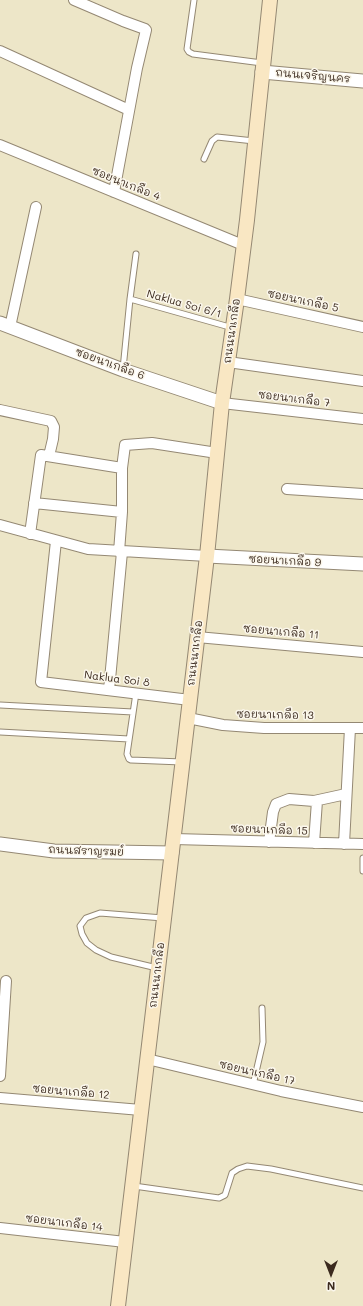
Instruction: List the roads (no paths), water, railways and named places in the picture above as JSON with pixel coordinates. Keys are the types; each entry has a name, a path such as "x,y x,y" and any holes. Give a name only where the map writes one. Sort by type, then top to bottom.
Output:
{"main road":[{"name":"ถนนนาเกลือ","path":"118,1306 207,556 222,403 237,299 270,0"}],"street":[{"path":"74,0 123,21 146,28 114,192"},
{"path":"0,51 129,110"},
{"name":"ถนนเจริญนคร","path":"263,68 363,81"},
{"name":"ซอยนาเกลือ 4","path":"0,145 243,245"},
{"path":"5,325 36,208"},
{"name":"ซอยนาเกลือ 5","path":"237,299 363,327"},
{"name":"ซอยนาเกลือ 6","path":"5,325 123,370 222,403"},
{"path":"228,362 363,381"},
{"name":"ซอยนาเกลือ 7","path":"222,403 363,419"},
{"path":"0,410 51,421 54,427 53,439 48,456"},
{"path":"109,690 120,552 122,468 125,445 152,443 217,453"},
{"path":"30,534 40,455 122,468"},
{"path":"287,489 363,494"},
{"path":"34,503 122,512"},
{"path":"0,525 88,549 207,556"},
{"name":"Naklua Soi 8","path":"56,541 40,682 190,700"},
{"name":"ซอยนาเกลือ 9","path":"207,556 363,564"},
{"name":"ซอยนาเกลือ 11","path":"197,637 363,652"},
{"name":"ซอยนาเกลือ 13","path":"188,718 223,725 264,728 363,728"},
{"path":"344,844 350,728"},
{"path":"269,842 273,812 276,804 289,799 318,801 346,794"},
{"path":"314,843 318,801"},
{"name":"ซอยนาเกลือ 15","path":"173,846 269,842 363,844"},
{"name":"ถนนสราญรมย์","path":"0,844 54,851 173,846"},
{"path":"0,1076 6,981"},
{"name":"ซอยนาเกลือ 17","path":"147,1060 253,1085 363,1107"},
{"name":"ซอยนาเกลือ 12","path":"0,1098 141,1110"},
{"name":"ซอยนาเกลือ 14","path":"0,1228 125,1242"}],"lane":[{"path":"194,0 187,49 189,52 263,68"},
{"path":"204,159 212,141 217,137 255,141"},
{"path":"123,370 136,254"},
{"name":"Naklua Soi 6/1","path":"130,299 233,328"},
{"path":"136,693 127,754 129,759 183,762"},
{"path":"0,705 133,712"},
{"path":"0,732 129,739"},
{"path":"363,858 363,871"},
{"path":"158,969 110,957 96,950 87,944 80,926 86,918 100,913 164,918"},
{"path":"253,1085 263,1042 262,1008"},
{"path":"132,1186 219,1198 225,1195 232,1173 247,1166 271,1169 363,1188"}]}
